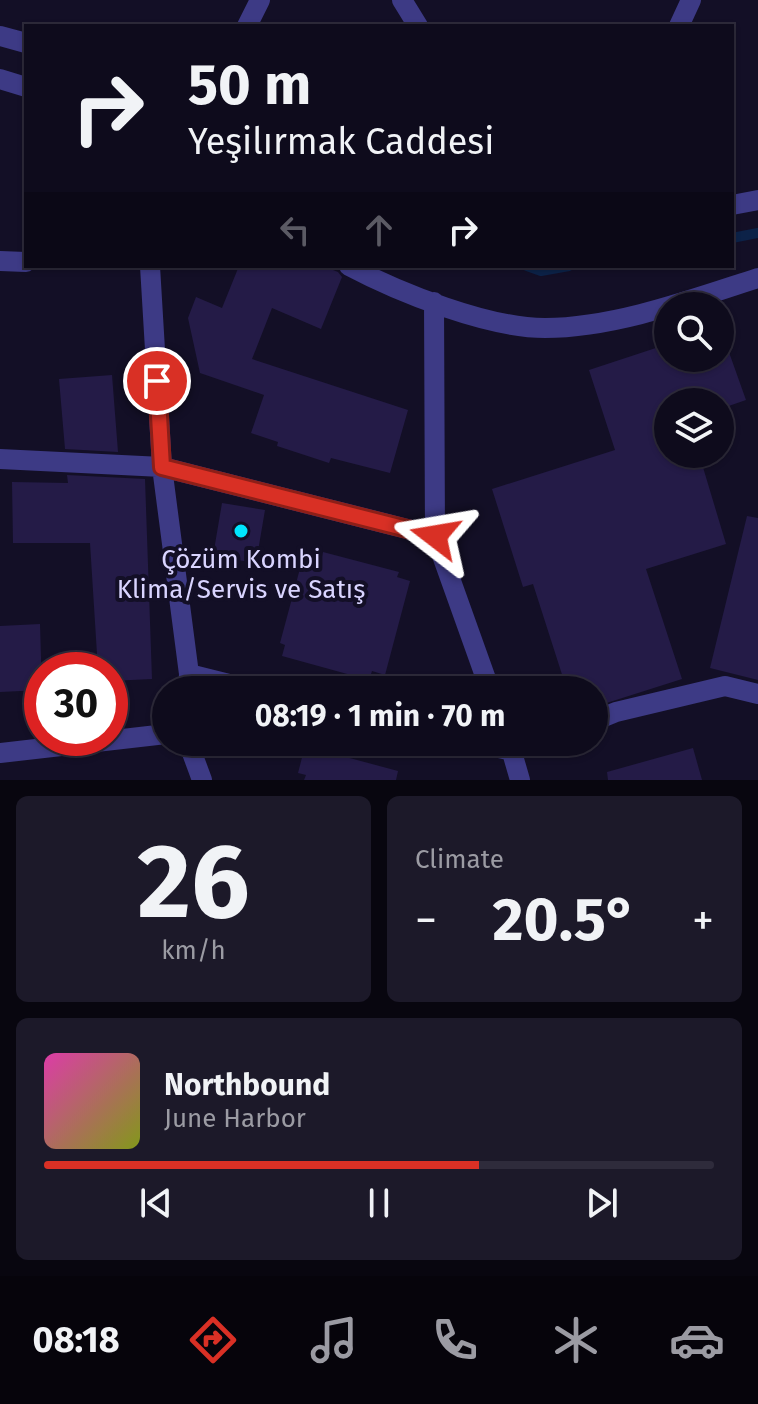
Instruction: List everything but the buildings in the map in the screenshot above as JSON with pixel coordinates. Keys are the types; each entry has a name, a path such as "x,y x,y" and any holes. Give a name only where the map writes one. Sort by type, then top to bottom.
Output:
{"street":[{"path":"248,24 260,0"},
{"path":"402,0 417,24"},
{"path":"680,24 691,0"},
{"path":"0,36 24,42"},
{"path":"0,79 24,86"},
{"path":"734,205 758,200"},
{"path":"0,261 24,262"},
{"path":"150,268 162,467 187,676"},
{"path":"354,268 434,302 500,322 544,328 597,324 758,278"},
{"path":"434,302 435,536 485,676"},
{"path":"0,459 162,467 435,536"},
{"path":"608,715 725,686 758,694"},
{"path":"0,753 152,736"},
{"path":"193,756 202,780"},
{"path":"513,756 520,780"}],"waterway":[{"path":"734,238 758,233"},
{"path":"533,268 541,271 558,268"}],"place":[{"name":"Çözüm Kombi Klima/Servis ve Satış","path":"241,531"}],"route":[{"path":"157,381 162,467 435,536"}]}
